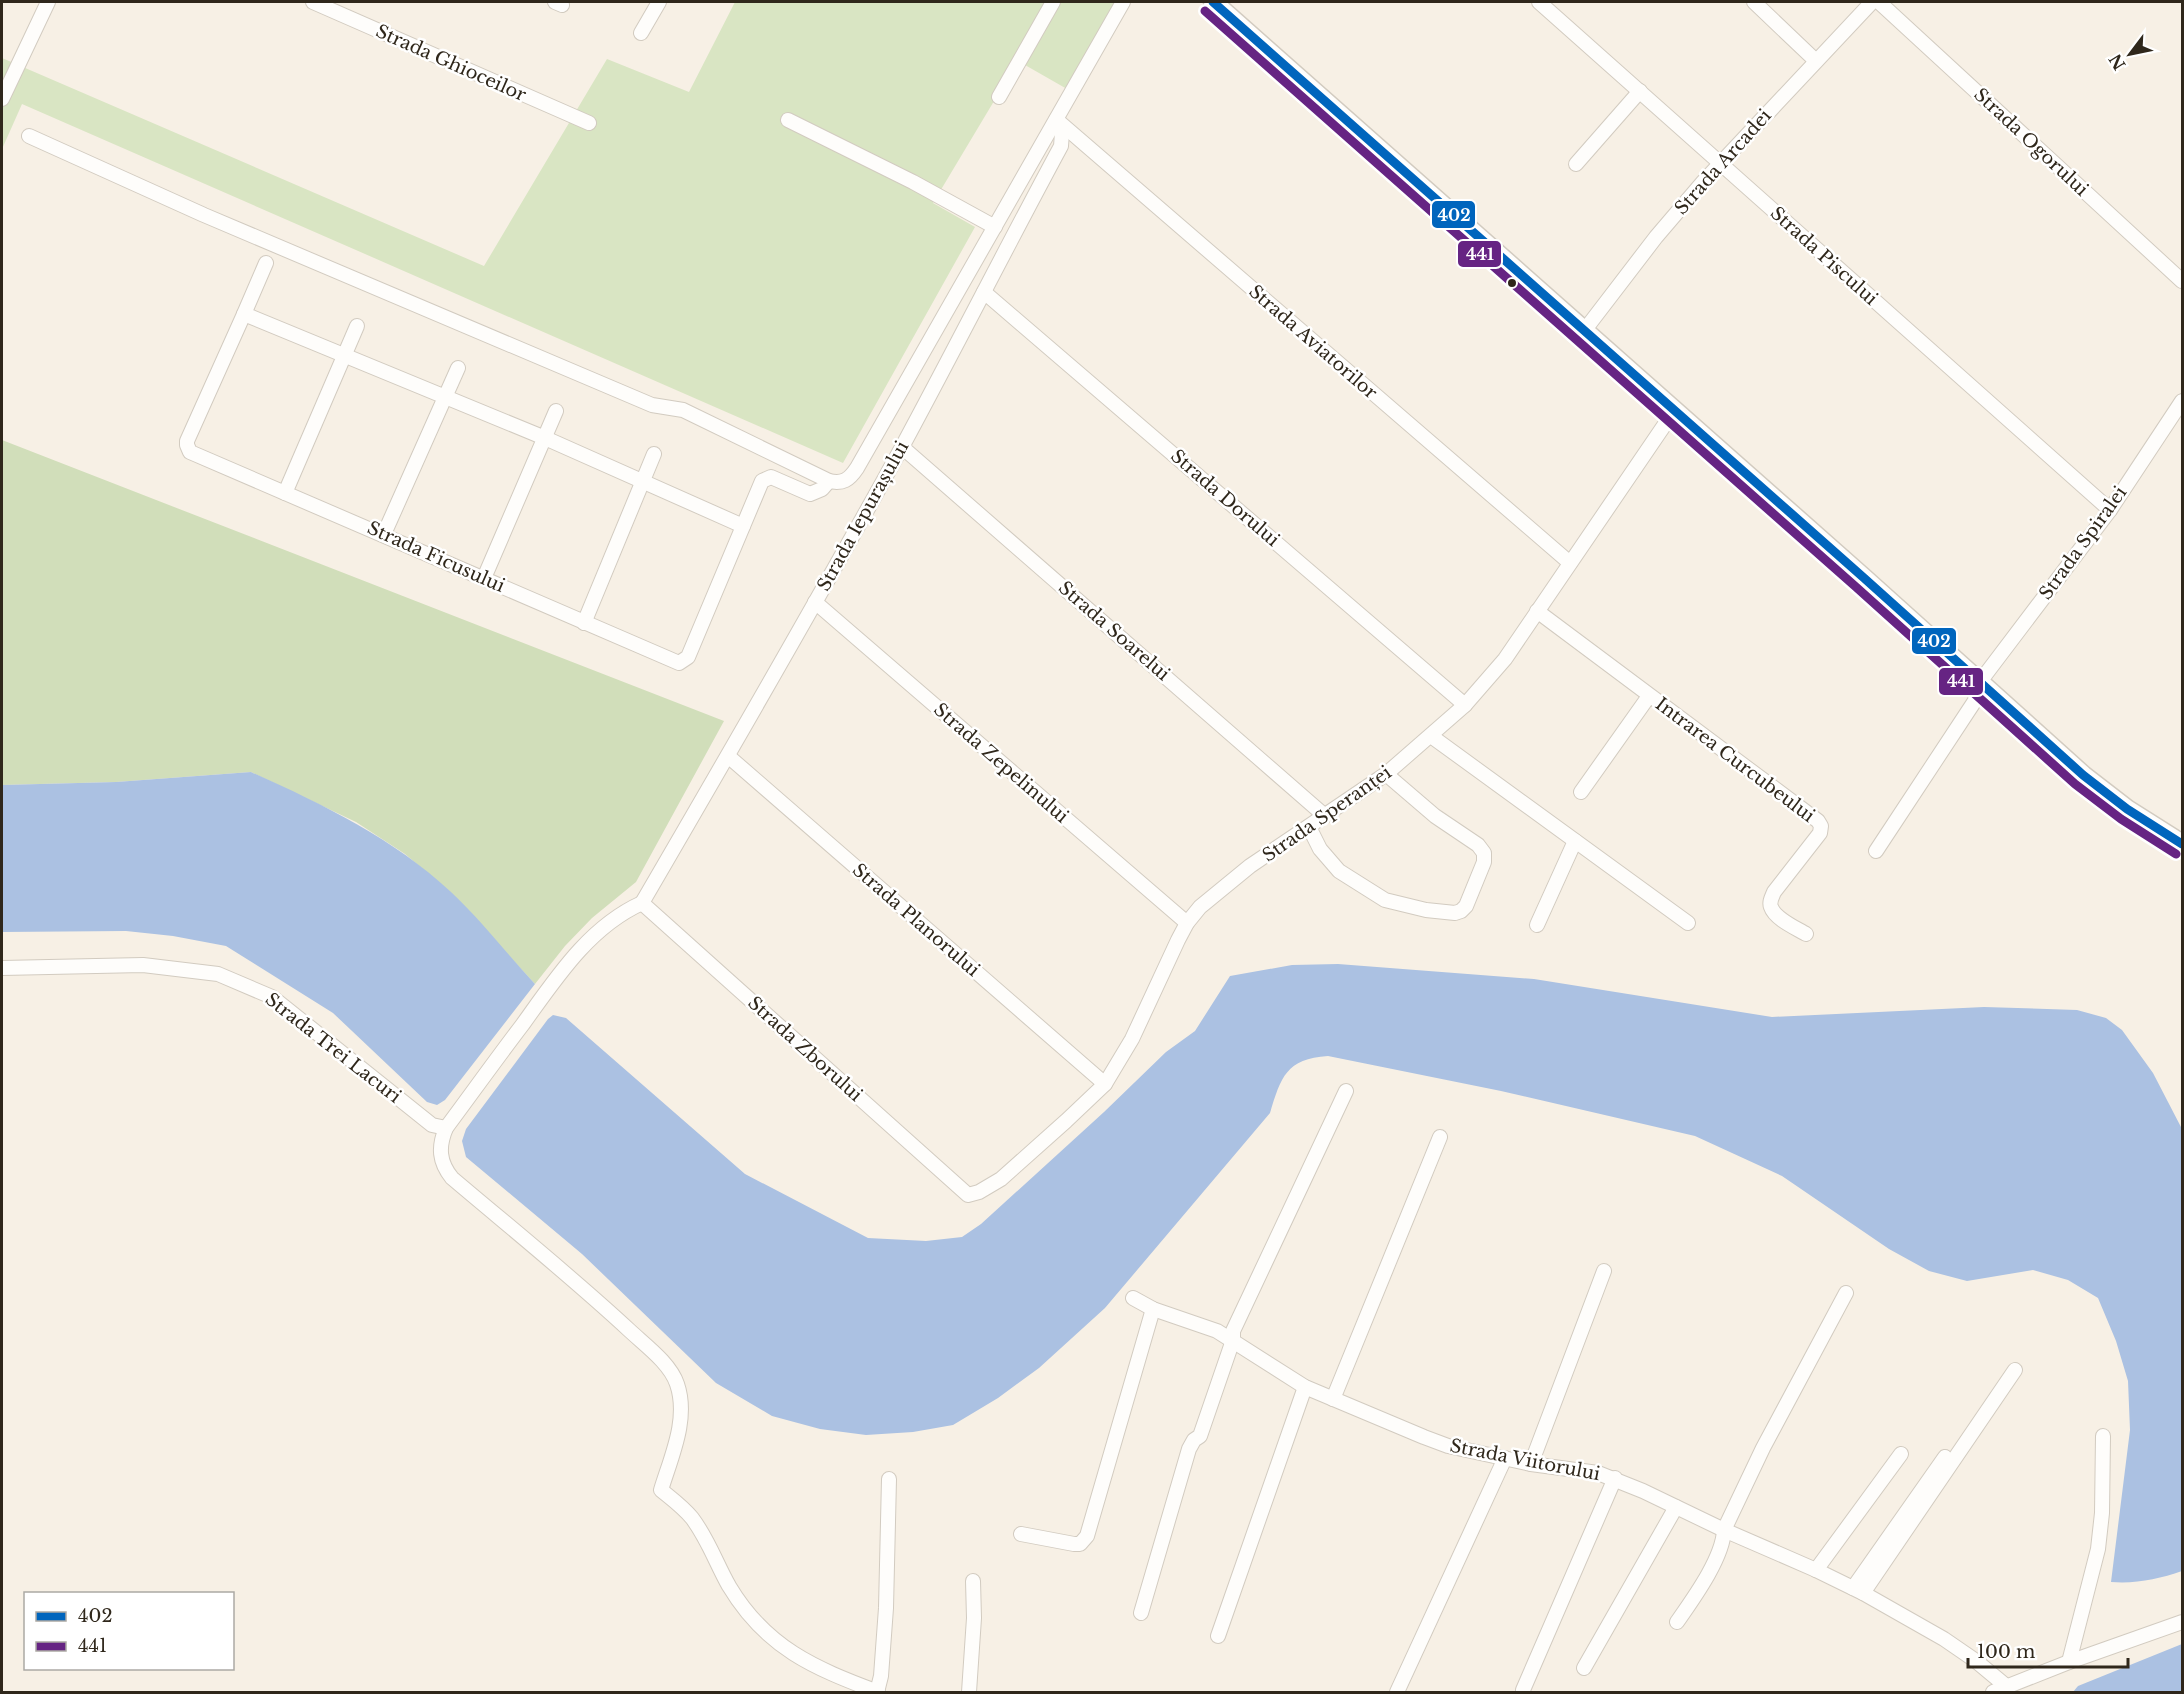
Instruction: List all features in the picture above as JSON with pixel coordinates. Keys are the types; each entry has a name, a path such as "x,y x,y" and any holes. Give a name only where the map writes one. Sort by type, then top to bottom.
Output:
{"main road":[{"path":"1213,2 2100,789 2147,823 2182,844"}],"street":[{"path":"2,99 48,2"},
{"name":"Strada Ghioceilor","path":"313,2 589,123"},
{"path":"640,33 659,2"},
{"path":"999,97 1053,2"},
{"name":"Strada Iepurașului","path":"833,482 851,477 857,468 1124,2"},
{"name":"Strada Piscului","path":"1539,2 2110,510"},
{"path":"1754,2 1816,61"},
{"name":"Strada Arcadei","path":"1584,331 1656,237 1720,164 1872,2"},
{"name":"Strada Ogorului","path":"1879,2 2182,281"},
{"path":"1576,164 1641,91"},
{"path":"788,120 922,187 995,227"},
{"name":"Strada Iepurașului","path":"642,903 728,756 902,447 984,292 1061,146 1062,133 1056,120"},
{"name":"Strada Aviatorilor","path":"1056,120 1570,563"},
{"path":"29,136 204,215 652,405 683,410 833,482"},
{"name":"Strada Ficusului","path":"266,263 187,445 192,454 384,534 679,663 686,660 765,478 771,477 810,494 833,482"},
{"name":"Strada Dorului","path":"984,292 1465,705"},
{"path":"244,314 545,438 743,526"},
{"path":"285,493 357,326"},
{"path":"384,534 458,368"},
{"name":"Strada Spiralei","path":"1875,851 1982,685 2110,510 2182,401"},
{"path":"484,578 556,411"},
{"name":"Strada Speranței","path":"968,1195 979,1192 1001,1179 1105,1084 1132,1039 1162,970 1187,923 1200,907 1250,866 1386,774 1465,705 1504,659 1674,411"},
{"name":"Strada Soarelui","path":"902,447 1325,816"},
{"path":"584,622 654,454"},
{"name":"Strada Zepelinului","path":"815,602 1187,923"},
{"name":"Intrarea Curcubeului","path":"1537,612 1818,821 1821,826 1820,833 1774,892 1771,901 1771,906 1779,916 1806,934"},
{"name":"Intrarea Curcubeului","path":"1581,792 1649,696"},
{"path":"1431,736 1688,923"},
{"name":"Strada Planorului","path":"728,756 1105,1084"},
{"path":"1309,827 1320,849 1339,871 1353,882 1385,900 1426,910 1455,913 1461,911 1466,906 1484,862 1482,849 1435,816 1386,774"},
{"path":"1537,925 1575,841"},
{"path":"642,903 592,936 578,951 446,1128 440,1148 445,1169 452,1178 607,1310 663,1363 677,1382 681,1401 680,1426 661,1490 681,1506 696,1523 730,1588 764,1630 792,1654 814,1666 878,1692 886,1608 889,1479"},
{"name":"Strada Zborului","path":"642,903 968,1195"},
{"name":"Strada Trei Lacuri","path":"2,968 143,965 218,974 272,997 432,1125 446,1128"},
{"path":"1141,1613 1189,1449 1194,1440 1200,1436 1233,1340 1233,1331 1346,1091"},
{"path":"1333,1399 1440,1137"},
{"path":"1531,1464 1604,1271"},
{"path":"1677,1622 1700,1588 1723,1541 1724,1530 1763,1448 1846,1293"},
{"name":"Strada Viitorului","path":"1133,1298 1154,1309 1204,1325 1233,1340 1305,1387 1448,1446 1531,1464 1579,1469 1615,1478 1858,1591 1944,1639 2006,1686"},
{"path":"1021,1534 1074,1544 1080,1544 1088,1536 1154,1309"},
{"path":"1858,1591 2015,1370"},
{"path":"1218,1636 1305,1387"},
{"path":"1858,1591 1966,1428"},
{"path":"2069,1662 2098,1549 2102,1513 2103,1436"},
{"path":"1816,1570 1901,1454"},
{"path":"1397,1692 1504,1458"},
{"path":"1523,1690 1615,1478"},
{"path":"1584,1668 1676,1507"},
{"path":"969,1692 974,1618 973,1581"},
{"path":"1993,1692 2182,1622"}],"green space":[{"path":"735,2 1116,2 1067,89 1018,61 933,203 975,227 843,463 22,104 2,149 2,58 484,266 607,59 689,92"},
{"path":"2,440 724,721 636,882 592,918 565,946 535,984 451,893 405,854 356,822 251,772 116,782 2,785"}],"water":[{"path":"251,772 356,824 405,855 451,892 535,984 445,1100 437,1105 427,1102 333,1013 226,946 173,936 126,931 2,932 2,785 116,782"},
{"path":"1338,964 1534,979 1772,1017 1984,1007 2077,1010 2106,1018 2122,1030 2153,1073 2182,1129 2182,1571 2147,1580 2111,1582 2130,1430 2128,1381 2116,1341 2098,1298 2068,1280 2033,1270 1967,1281 1929,1271 1889,1249 1782,1176 1695,1136 1501,1091 1328,1056 1303,1061 1287,1072 1278,1089 1270,1113 1105,1308 1039,1368 998,1398 953,1425 913,1432 866,1435 820,1429 772,1416 716,1383 582,1254 466,1157 462,1141 466,1129 553,1015 566,1018 745,1174 868,1238 926,1241 962,1237 981,1224 1166,1052 1195,1031 1230,976 1292,965"},
{"path":"2182,1644 2182,1692 2073,1692 2078,1686"}],"transit line":[{"name":"402","path":"1213,2 1864,578 2083,775 2127,809 2182,844"},
{"name":"441","path":"1205,11 1856,587 2075,784 2121,819 2176,854"}]}
